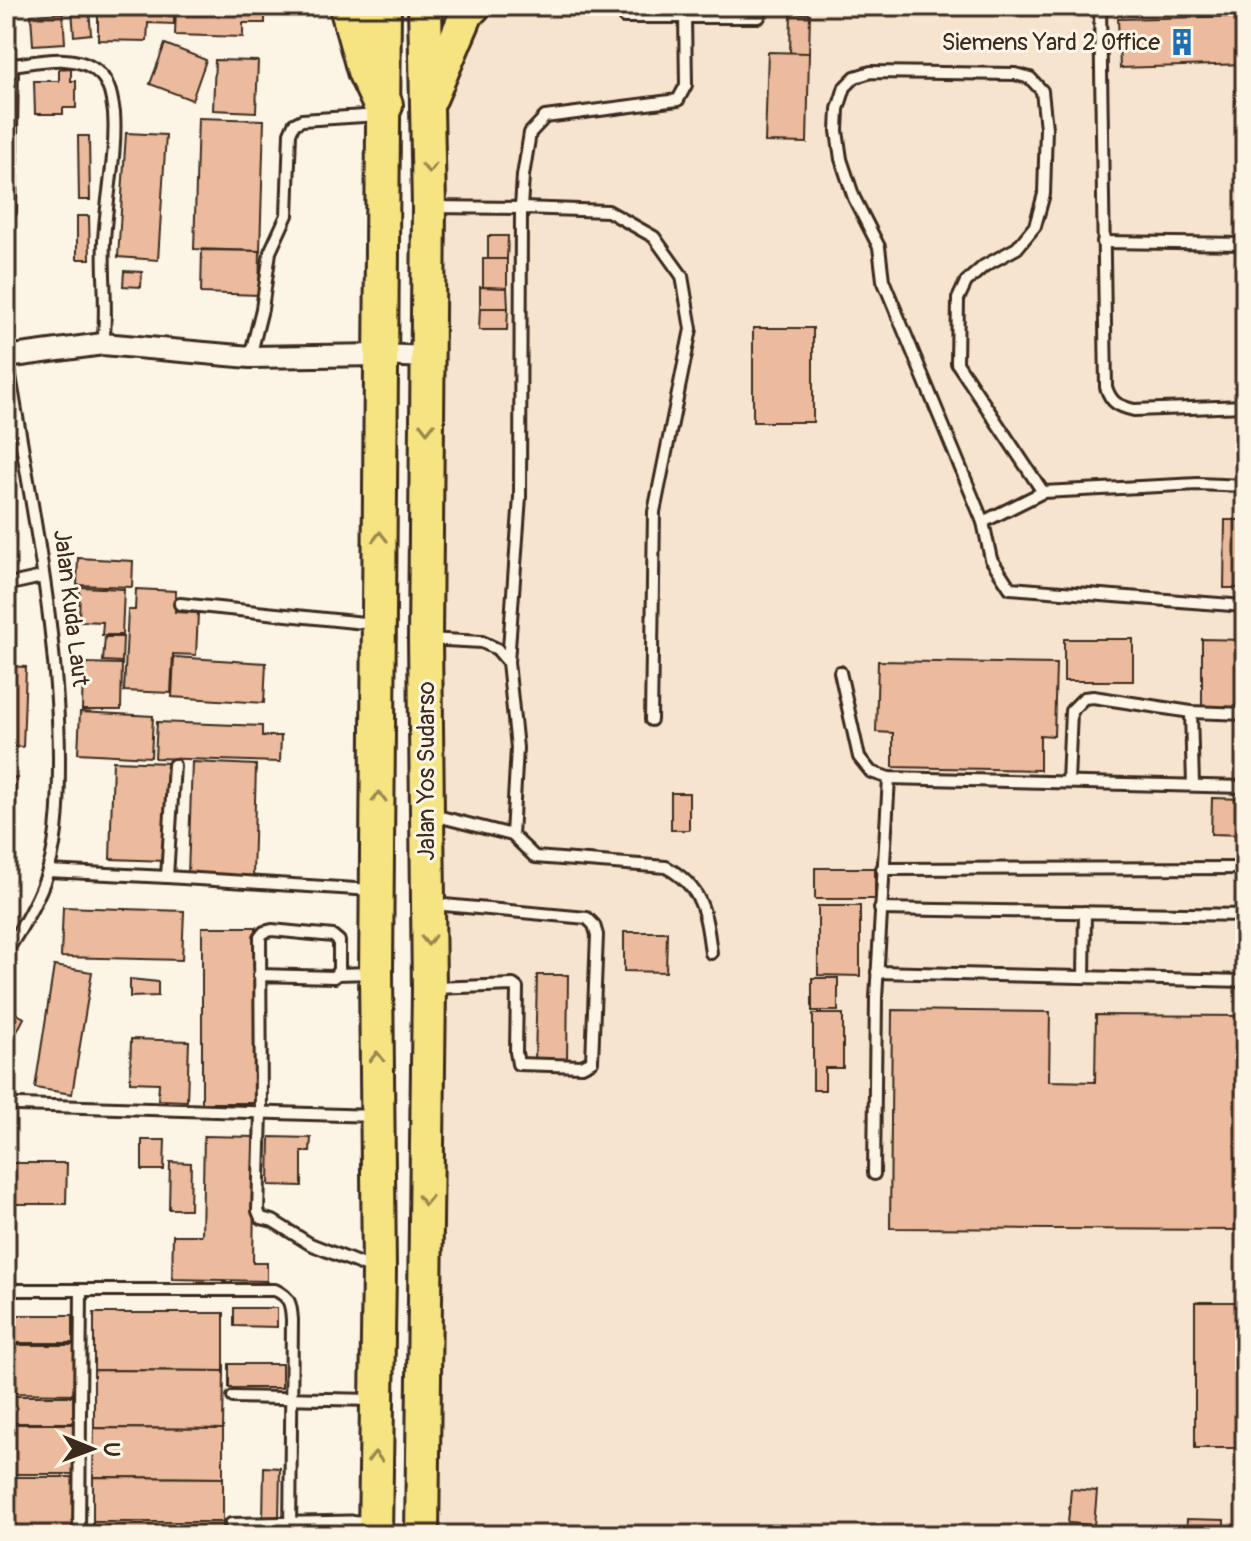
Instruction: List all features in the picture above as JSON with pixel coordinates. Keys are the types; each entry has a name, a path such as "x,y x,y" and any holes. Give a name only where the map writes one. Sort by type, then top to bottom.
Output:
{"highway":[{"path":"349,6 367,71 383,110"}],"main road":[{"name":"Jalan Yos Sudarso","path":"375,1528 379,1271 376,973 384,6"},
{"name":"Jalan Yos Sudarso","path":"422,1535 429,988 425,639 429,207 425,6"},
{"path":"428,104 467,13 474,6"}],"street":[{"name":"Jalan Kuda Laut","path":"7,357 103,344 250,357 428,357"}],"lane":[{"path":"1100,6 1106,387 1110,399 1119,406 1134,410 1245,406"},
{"path":"512,835 517,748 508,662 520,497 521,208 530,133 545,117 678,100 686,85 685,15"},
{"path":"624,17 759,17"},
{"path":"7,215 9,66 59,59 83,63 99,72 111,91 114,116 103,265 106,319 103,344"},
{"path":"1043,492 957,363 958,299 966,282 984,266 1017,248 1035,226 1044,194 1046,128 1042,91 1030,78 1015,74 871,72 855,77 845,87 838,109 841,159 854,198 879,247 883,280 983,522 991,559 1010,588 1245,606"},
{"path":"250,357 262,309 270,252 287,215 290,133 294,124 302,120 383,110"},
{"path":"429,207 608,211 654,237 682,276 691,329 654,512 651,720"},
{"path":"1103,242 1245,244"},
{"name":"Jalan Kuda Laut","path":"6,952 17,936 48,871 58,811 59,724 52,642 7,357"},
{"path":"983,522 1043,492 1198,484 1245,486"},
{"path":"6,585 42,577"},
{"path":"180,604 380,624"},
{"path":"425,639 482,642 497,649 508,662"},
{"path":"840,672 859,757 871,772 889,778 1245,787"},
{"path":"1068,782 1071,711 1084,698 1191,712 1245,714"},
{"path":"1191,712 1193,785"},
{"path":"167,877 174,765"},
{"path":"874,1174 877,972 889,778"},
{"path":"427,814 512,835 535,857 666,867 683,876 699,896 707,921 711,953"},
{"path":"882,869 1245,868"},
{"path":"48,871 378,890"},
{"path":"427,903 587,918 594,925 597,935 592,1061 582,1066 518,1064 517,988 513,985 429,988"},
{"path":"880,909 1245,915"},
{"path":"1084,977 1085,912"},
{"path":"337,974 340,944 337,939 272,930 260,937 258,1211 261,1218 273,1221 310,1244 379,1271"},
{"path":"877,972 1245,981"},
{"path":"259,975 328,979 337,974 376,973"},
{"path":"18,1105 377,1116"},
{"path":"6,1290 275,1290 285,1295 291,1302 290,1535"},
{"path":"79,1535 81,1290"},
{"path":"233,1397 375,1401"},
{"path":"231,1524 290,1523 375,1528"}],"shaded area":[{"path":"437,6 1245,6 1245,1535 433,1535"}],"building":[{"path":"98,6 174,6 174,24 148,23 147,41 98,40"},
{"path":"176,6 265,6 265,23 243,23 243,37 175,35"},
{"path":"780,6 805,6 805,10 780,10"},
{"path":"89,7 91,34 74,36 72,9"},
{"path":"63,13 65,43 33,45 31,15"},
{"path":"791,13 810,14 809,53 790,53"},
{"name":"Siemens Yard 2 Office","path":"1245,16 1245,64 1120,68 1118,19"},
{"path":"165,44 206,60 192,100 150,84"},
{"path":"768,52 809,53 807,143 765,142"},
{"path":"215,60 258,61 256,112 213,110"},
{"path":"71,68 71,81 76,81 76,108 63,108 63,114 35,114 34,81 59,81 59,69"},
{"path":"198,118 264,120 260,251 194,249"},
{"path":"126,133 166,135 158,260 118,257"},
{"path":"78,136 89,136 90,200 79,200"},
{"path":"77,216 89,216 90,259 77,259"},
{"path":"488,236 508,236 507,259 488,259"},
{"path":"202,250 260,251 259,295 201,293"},
{"path":"483,259 507,259 507,288 483,287"},
{"path":"124,271 142,272 141,287 123,286"},
{"path":"480,287 507,288 508,308 480,308"},
{"path":"480,308 508,308 507,330 479,330"},
{"path":"753,328 813,328 813,422 753,422"},
{"path":"1225,520 1245,520 1245,588 1224,588"},
{"path":"78,558 133,561 132,587 77,585"},
{"path":"80,587 124,589 122,635 102,635 103,622 79,621"},
{"path":"136,589 176,591 175,612 198,613 196,655 173,654 171,693 124,691 128,610 135,610"},
{"path":"105,637 123,637 122,662 103,661"},
{"path":"1064,639 1133,639 1133,681 1064,681"},
{"path":"1202,639 1245,640 1245,709 1202,709"},
{"path":"174,657 266,663 264,703 172,697"},
{"path":"878,661 1056,664 1054,736 1040,735 1040,770 893,767 893,733 876,732"},
{"path":"83,663 122,664 121,710 82,710"},
{"path":"6,666 26,667 23,747 6,746"},
{"path":"80,712 153,716 151,757 78,753"},
{"path":"157,722 262,726 262,736 281,736 280,762 155,758"},
{"path":"113,761 170,763 167,861 110,859"},
{"path":"192,762 256,765 253,876 188,874"},
{"path":"6,776 17,778 10,825 6,824"},
{"path":"671,793 689,793 689,830 671,830"},
{"path":"1212,798 1245,799 1245,835 1211,834"},
{"path":"815,868 875,868 875,899 815,899"},
{"path":"818,906 860,906 860,976 818,975"},
{"path":"63,907 184,911 182,960 61,957"},
{"path":"202,927 256,927 255,1103 202,1103"},
{"path":"624,932 667,932 666,972 624,971"},
{"path":"54,966 92,972 72,1094 35,1088"},
{"path":"537,975 568,975 567,1063 535,1063"},
{"path":"812,978 838,978 838,1011 812,1011"},
{"path":"130,979 158,982 158,996 130,997"},
{"path":"6,1008 24,1018 6,1053"},
{"path":"892,1010 1050,1012 1049,1081 1095,1082 1096,1015 1245,1016 1245,1230 890,1228"},
{"path":"813,1014 843,1014 843,1068 825,1068 825,1090 813,1090"},
{"path":"131,1039 189,1041 187,1101 158,1100 159,1083 130,1082"},
{"path":"204,1136 255,1137 253,1263 267,1263 267,1281 172,1279 173,1235 202,1235"},
{"path":"270,1137 311,1138 310,1152 302,1152 302,1186 269,1185"},
{"path":"142,1140 165,1140 164,1170 142,1170"},
{"path":"170,1162 191,1163 190,1209 169,1209"},
{"path":"8,1163 67,1163 66,1204 8,1204"},
{"path":"1195,1302 1245,1302 1245,1448 1195,1448"},
{"path":"234,1308 277,1308 277,1327 234,1326"},
{"path":"94,1313 224,1313 224,1371 94,1370"},
{"path":"6,1315 73,1315 73,1343 6,1343"},
{"path":"6,1345 75,1345 75,1394 6,1393"},
{"path":"229,1364 282,1364 282,1388 229,1388"},
{"path":"94,1370 224,1371 223,1429 94,1428"},
{"path":"6,1396 73,1396 73,1423 6,1423"},
{"path":"6,1424 73,1424 73,1474 6,1474"},
{"path":"94,1428 223,1429 223,1478 93,1477"},
{"path":"264,1467 280,1468 279,1520 263,1519"},
{"path":"6,1477 73,1477 73,1535 6,1535"},
{"path":"93,1477 223,1478 223,1522 93,1522"},
{"path":"1071,1489 1097,1491 1094,1525 1068,1523"},
{"path":"1187,1519 1224,1520 1224,1535 1186,1535"},
{"path":"93,1522 223,1522 223,1535 93,1535"},
{"path":"1153,1531 1186,1533 1186,1535 1153,1535"}],"place":[{"name":"Siemens Yard 2 Office","path":"1182,42"}]}
